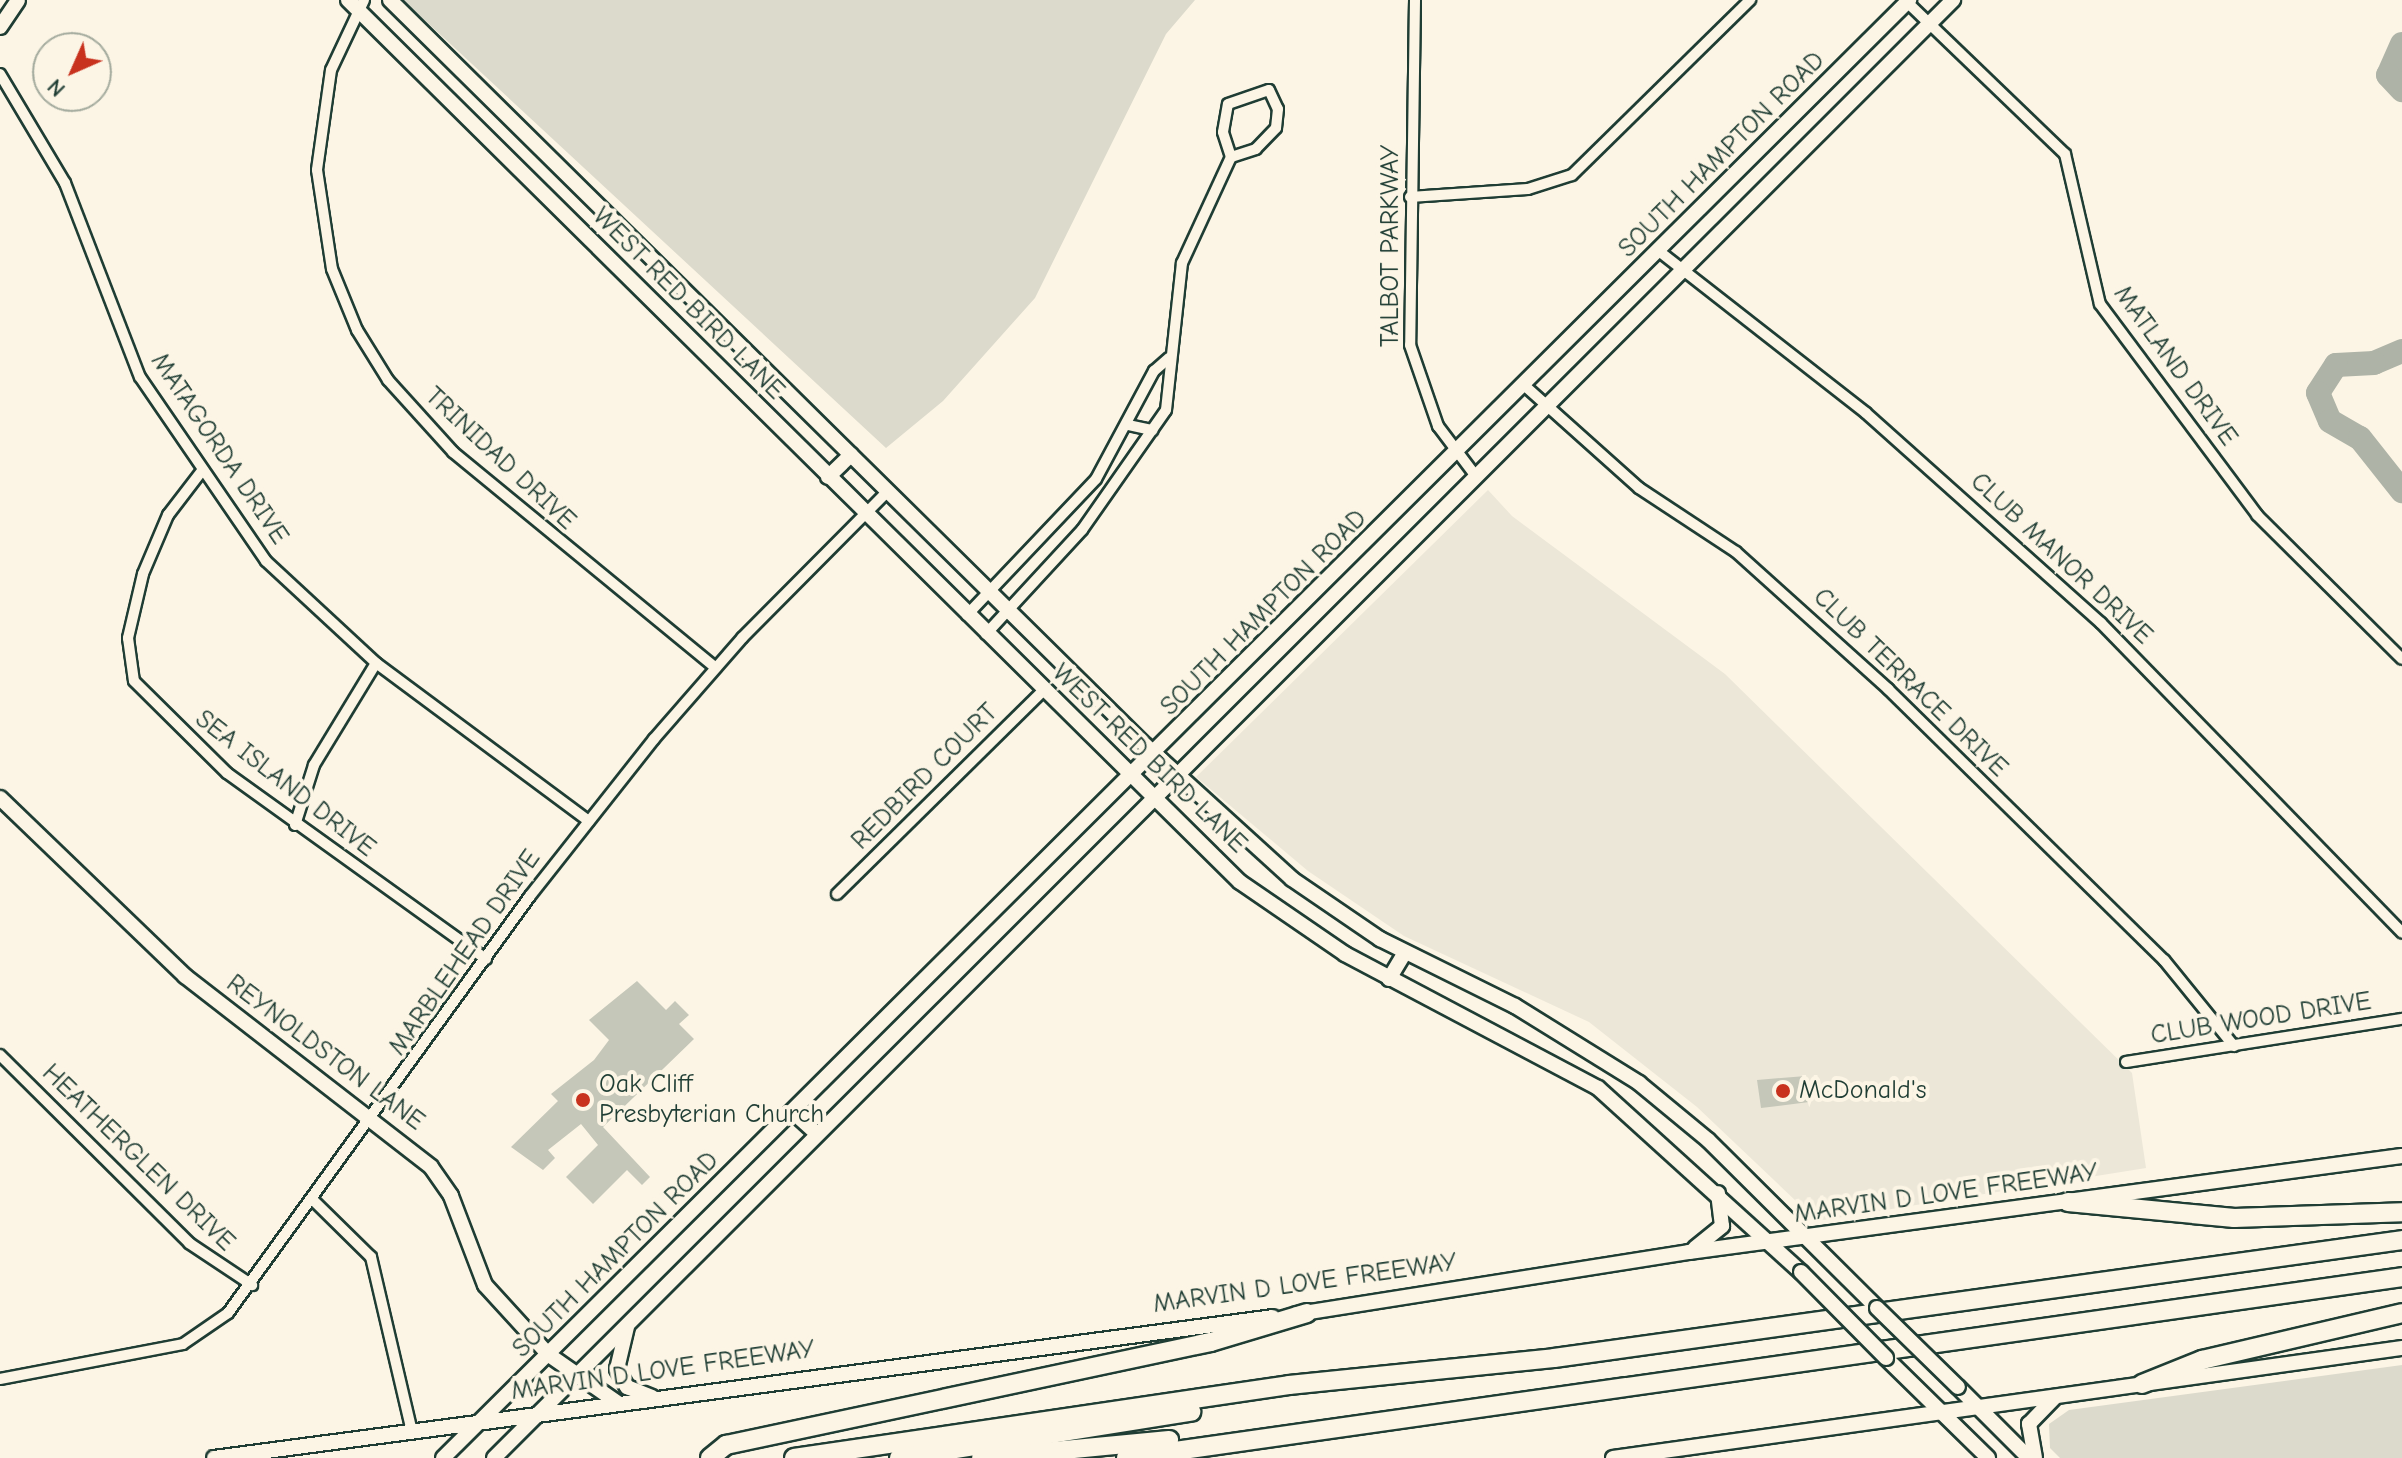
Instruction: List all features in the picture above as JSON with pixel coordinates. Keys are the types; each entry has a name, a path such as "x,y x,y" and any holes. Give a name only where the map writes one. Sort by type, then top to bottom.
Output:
{"highway":[{"path":"2068,1202 2234,1218 2402,1212"},
{"path":"794,1458 1289,1385 1554,1358 2402,1240"},
{"path":"1126,1458 1255,1435 2402,1277"},
{"path":"710,1458 726,1445 1211,1342 1307,1313"},
{"path":"2142,1384 2202,1360 2402,1313"},
{"path":"899,1458 1254,1402 1289,1385"},
{"path":"981,1458 1255,1435"}],"main road":[{"path":"0,27 18,0"},
{"name":"WEST RED BIRD LANE","path":"390,0 1156,756 1292,879 1405,952 1515,1006 1660,1099 2032,1458"},
{"name":"SOUTH HAMPTON ROAD","path":"494,1458 576,1379 1174,773 1953,0"},
{"name":"SOUTH HAMPTON ROAD","path":"443,1458 1156,756 1908,1"},
{"name":"WEST RED BIRD LANE","path":"356,3 865,514 1240,882 1389,979 1568,1069 1641,1122 1710,1183 1988,1458"},
{"path":"1788,122 1809,143"},
{"path":"828,477 851,455"},
{"name":"REYNOLDSTON LANE","path":"0,798 185,976 374,1119 431,1167 451,1196 485,1285 549,1355 576,1379 618,1403"},
{"path":"1389,979 1405,952"},
{"path":"852,1056 874,1076"},
{"path":"1641,1122 1660,1099"},
{"path":"794,1113 817,1134"},
{"name":"MARVIN D LOVE FREEWAY","path":"214,1458 1307,1313 1689,1252 1773,1245 2402,1156"},
{"path":"1689,1252 1722,1226 1723,1201 1710,1183"},
{"path":"629,1323 617,1369 627,1387 653,1398"},
{"path":"1613,1458 2402,1348"},
{"path":"2032,1458 2029,1424 2056,1396"}],"street":[{"name":"TALBOT PARKWAY","path":"1415,0 1410,345 1438,426 1475,475"},
{"path":"1410,197 1528,189 1572,175 1750,0"},
{"name":"MATLAND DRIVE","path":"1908,1 2065,154 2093,292 2265,524 2402,659"},
{"name":"TRINIDAD DRIVE","path":"356,3 331,70 317,170 332,269 357,330 388,380 453,452 715,667"},
{"name":"MATAGORDA DRIVE","path":"0,74 65,183 140,377 201,472 266,561 376,663 589,821"},
{"path":"986,634 1074,539 1152,430 1173,395 1169,358 1182,263 1231,157 1223,132 1228,104 1269,90 1278,109 1276,128 1256,149 1231,157"},
{"name":"CLUB MANOR DRIVE","path":"1660,252 1679,272 1866,413 2101,623 2402,933"},
{"path":"967,615 1059,523 1100,472 1128,425 1154,371 1169,358"},
{"name":"CLUB TERRACE DRIVE","path":"1525,386 1639,488 1736,552 1877,679 2164,960 2234,1046"},
{"path":"1128,425 1152,430"},
{"name":"SEA ISLAND DRIVE","path":"201,472 168,515 143,574 128,638 130,667 142,692 190,741 295,825 486,959"},
{"path":"1100,472 1115,479"},
{"name":"MARBLEHEAD DRIVE","path":"0,1379 183,1344 215,1325 252,1285 589,821 715,667 888,491"},
{"path":"1059,523 1074,539"},
{"path":"295,825 314,765 376,663"},
{"name":"REDBIRD COURT","path":"837,894 1044,690"},
{"name":"CLUB WOOD DRIVE","path":"2126,1062 2402,1019"},
{"name":"HEATHERGLEN DRIVE","path":"0,1055 189,1243 252,1285"},
{"path":"314,1201 371,1257 412,1432"}],"shaded area":[{"path":"403,0 1195,0 1166,34 1035,298 943,401 886,448"},
{"path":"1488,490 1512,516 1725,674 2132,1073 2146,1168 1817,1221 1697,1107 1589,1022 1404,936 1308,871 1196,777"},
{"path":"2402,1365 2402,1458 2060,1458 2050,1448 2049,1424 2069,1410"}],"building":[{"path":"637,981 666,1010 675,1001 689,1015 679,1024 694,1039 603,1127 650,1177 642,1185 627,1170 593,1204 566,1177 598,1145 581,1124 548,1150 555,1158 543,1170 511,1147 558,1101 551,1094 594,1060 609,1040 589,1020"},
{"name":"McDonald's","path":"1806,1076 1809,1102 1761,1108 1757,1080"}],"waterway":[{"path":"2402,44 2388,75 2402,90"},
{"path":"2402,351 2374,363 2336,365 2318,393 2330,421 2360,438 2402,491"}],"place":[{"name":"McDonald's","path":"1783,1091"},
{"name":"Oak Cliff Presbyterian Church","path":"583,1100"}]}
